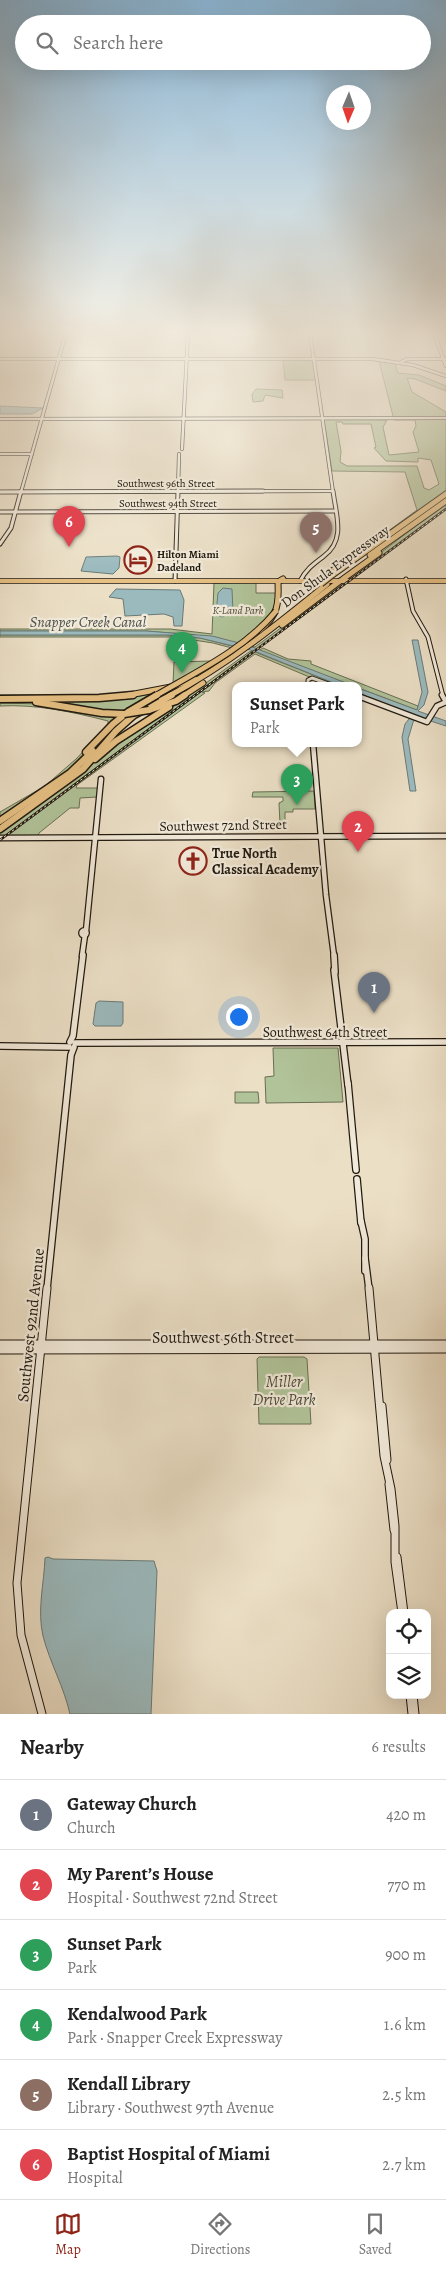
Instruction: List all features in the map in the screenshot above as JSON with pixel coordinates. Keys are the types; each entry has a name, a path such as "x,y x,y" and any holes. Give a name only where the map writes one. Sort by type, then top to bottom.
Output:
{"highway":[{"name":"Don Shula Expressway","path":"338,578 382,540 446,494"},
{"name":"Don Shula Expressway","path":"0,821 77,767 128,716 198,678 244,647 323,582 338,578 446,500"},
{"path":"143,695 192,677 279,627 338,578 350,577 403,532"},
{"path":"323,582 382,540"},
{"path":"83,769 116,741 183,696 244,647 272,620 278,610 280,580"},
{"name":"Don Shula Expressway","path":"0,828 83,769 116,731 135,714 200,680 312,596 323,582"},
{"path":"279,627 312,596"},
{"path":"33,799 69,770 126,713 217,660 267,622 276,611 279,600"},
{"path":"2,700 143,695 173,688 198,678"},
{"path":"2,700 42,702 97,712 126,713 149,710 183,696"}],"main road":[{"path":"350,577 370,580"},
{"path":"0,580 300,580 323,582 338,578 446,580"}],"street":[{"path":"0,544 9,532 44,413"},
{"path":"182,413 182,449"},
{"path":"300,580 305,568 335,546 338,529 321,413"},
{"path":"0,419 446,418"},
{"path":"0,454 32,454"},
{"path":"175,580 179,454"},
{"name":"Southwest 96th Street","path":"0,492 332,491"},
{"name":"Southwest 94th Street","path":"0,512 335,511"},
{"path":"362,698 427,721 439,705 446,702 440,691 428,635 413,611 406,580"},
{"path":"308,682 310,678 322,682"},
{"path":"313,747 326,893 348,1085 384,1456 389,1484 392,1526 402,1609"},
{"name":"Southwest 92nd Avenue","path":"42,1714 22,1651 17,1604 20,1548 93,839 101,779"},
{"name":"Southwest 72nd Street","path":"0,840 446,837"},
{"name":"Southwest 64th Street","path":"0,1046 446,1042"},
{"name":"Southwest 56th Street","path":"0,1344 41,1346 446,1349"},
{"name":"Southwest 56th Street","path":"374,1348 446,1344"},
{"name":"Southwest 56th Street","path":"0,1350 41,1346"},
{"path":"410,1699 412,1714"},
{"path":"414,1699 416,1714"}],"green space":[{"path":"392,413 446,413 446,492 365,548 417,510 405,472 332,471 324,419 387,420 383,427 389,455 419,452 413,432 416,426 415,420 394,420","holes":["336,422 342,422 343,424 371,424 376,447 374,448 386,461 418,462 418,458 431,460 439,484 429,490 424,488 417,466 347,466 340,462 341,451"]},
{"path":"446,503 446,508 352,578 349,577"},
{"name":"K-Land Park","path":"256,582 256,593 276,593 275,609 269,618 240,641 255,647 345,582 257,649 263,648 288,659 311,661 311,664 357,682 342,682 260,651 215,637 146,631 0,631 0,629 170,629 212,634 214,583"},
{"path":"0,635 168,635 200,638 236,647 205,669 171,686 153,691 132,695 87,698 0,697 0,695 110,695 153,689 173,684 174,662 212,661 232,648 174,637 0,637"},
{"path":"253,651 4,836 0,836 0,831 81,774 105,751"},
{"path":"255,652 331,682 307,676 255,654 215,683 209,691 202,692 205,693 77,785 76,788 97,788 97,797 80,798 79,808 70,808 39,833 38,836 7,836"},
{"name":"K-Land Park","path":"362,684 418,706 417,710 362,689"},
{"path":"160,693 124,713 40,700 127,698"},
{"path":"0,703 42,704 121,715 67,771 0,819 0,812 45,786 76,759 108,725 108,721 54,709 0,706"},
{"path":"314,791 315,809 293,809 293,812 285,812 285,824 280,824 279,803 283,801 283,797 252,797 253,792"},
{"path":"273,1048 338,1048 343,1102 266,1103 265,1077 274,1076"},
{"path":"235,1092 258,1092 259,1103 235,1103"},
{"name":"Miller Drive Park","path":"259,1357 304,1357 307,1359 311,1424 259,1424 257,1359"}],"water":[{"path":"0,413 34,413 32,414"},
{"path":"86,557 120,557 119,568 113,574 81,571"},
{"path":"223,588 232,589 233,612 222,617 216,614 218,593"},
{"path":"116,589 180,590 184,600 182,626 174,626 173,617 164,614 125,616 123,599 109,597"},
{"path":"0,631 146,631 212,636 247,645 344,682 331,682 254,651 200,638 168,635 0,635"},
{"path":"412,640 418,640 428,692 424,705 418,711 446,721 446,726 415,716 408,739 416,791 410,791 402,737 405,724 413,714 362,695 362,689 417,710 422,692"},
{"path":"99,1001 123,1002 123,1023 121,1026 95,1026 93,1024 96,1003"},
{"path":"45,1558 53,1559 154,1561 157,1571 151,1714 70,1714 46,1646 41,1626"}],"railway":[{"path":"0,840 446,509"}],"place":[{"name":"Baptist Hospital of Miami","path":"69,547"},
{"name":"Kendall Library","path":"316,553"},
{"name":"Hilton Miami Dadeland","path":"138,560"},
{"name":"Kendalwood Park","path":"182,673"},
{"name":"Sunset Park","path":"297,805"},
{"name":"My Parent’s House","path":"358,852"},
{"name":"True North Classical Academy","path":"193,861"},
{"name":"Gateway Church","path":"374,1013"}],"water label":[{"name":"Snapper Creek Canal","path":"88,622"}]}
